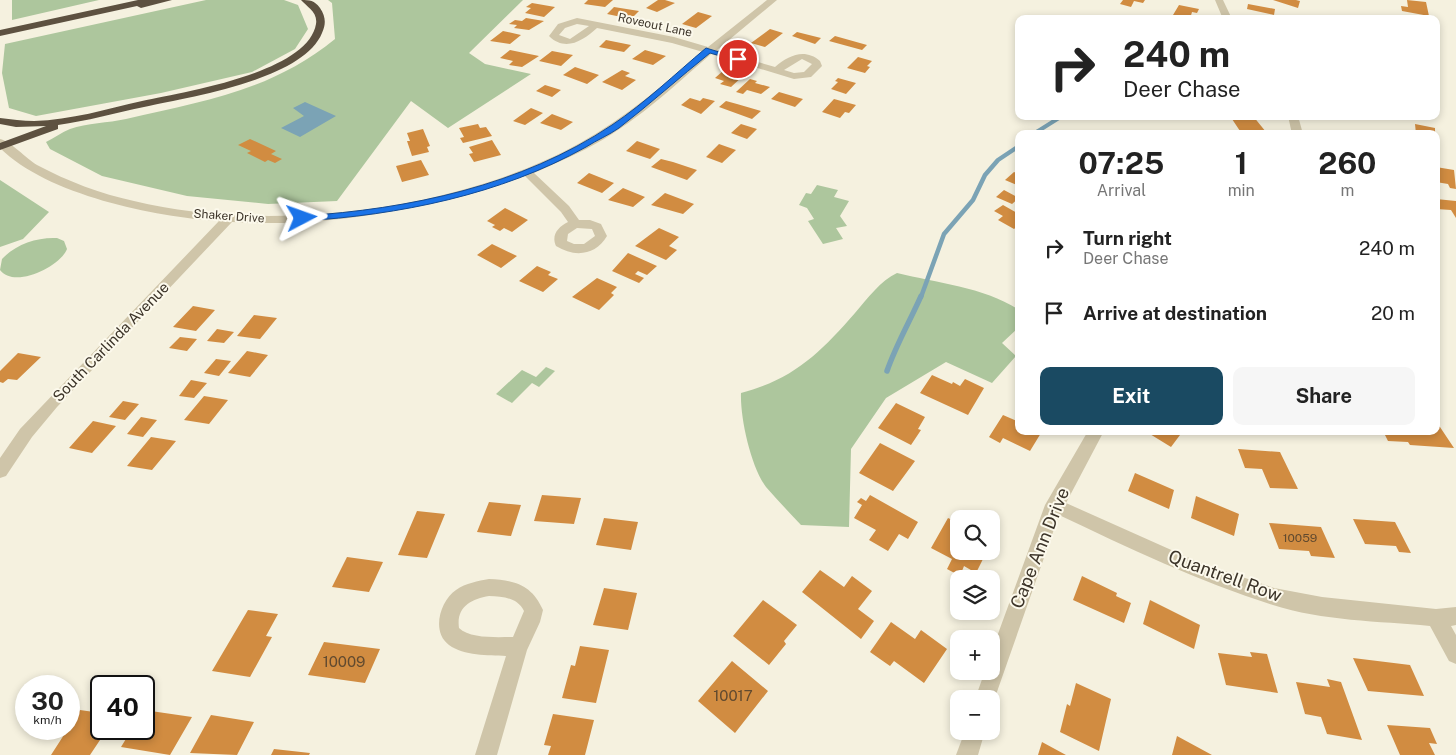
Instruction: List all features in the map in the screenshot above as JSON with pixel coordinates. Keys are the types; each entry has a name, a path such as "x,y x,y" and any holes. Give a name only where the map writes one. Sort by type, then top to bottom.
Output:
{"highway":[{"path":"0,33 150,0"},
{"path":"44,23 168,0"},
{"path":"1,145 62,124 103,113 239,82 284,63 304,49 318,33 321,23 319,14 316,8 305,0"},
{"path":"0,121 31,124 103,113"}],"street":[{"name":"Shaker Drive","path":"1,145 34,167 56,178 114,200 149,208 228,218 302,218 377,211 464,193 528,172 567,154 615,127 772,0"},
{"path":"1220,0 1226,15"},
{"name":"Roveout Lane","path":"596,25 657,36 778,70"},
{"path":"528,172 565,209 575,224"},
{"name":"South Carlinda Avenue","path":"0,472 26,433 52,403 228,218"},
{"name":"Cape Ann Drive","path":"988,690 1007,631 1054,505 1094,435"},
{"name":"Quantrell Row","path":"1054,505 1191,567 1274,597 1322,606 1436,618 1456,616"},
{"path":"1436,618 1456,654"},
{"path":"486,755 518,647"},
{"path":"967,755 972,740"}],"green space":[{"path":"12,0 99,0 12,20"},
{"path":"206,0 284,0 298,5 308,29 295,49 252,72 161,93 36,116 9,108 2,73 5,44"},
{"path":"328,0 523,0 469,53 485,64 531,74 448,128 411,101 337,201 268,204 187,196 102,176 50,149 46,142 67,130 77,127 126,119 236,92 286,71 311,57 335,39 332,3"},
{"path":"0,180 49,212 23,239 0,247"},
{"path":"817,185 838,190 834,197 849,201 840,216 847,226 836,228 843,239 823,244 808,221 814,219 807,208 799,205 806,193 811,194"},
{"path":"57,238 64,241 67,249 56,263 46,269 26,276 15,277 7,275 0,270 2,259 14,249 34,240"},
{"path":"897,273 976,291 1015,308 1015,331 1002,343 1015,357 992,383 946,362 886,398 851,449 849,527 801,525 766,487 756,467 751,455 742,415 741,393 776,380 805,363 830,340 869,296"},
{"path":"546,367 555,371 539,387 532,383 512,403 496,394 522,370 536,377"}],"water":[{"path":"305,102 336,116 300,137 281,128 304,116 293,108"}],"building":[{"path":"588,0 613,0 605,7 584,4"},
{"path":"658,0 675,3 657,12 646,8"},
{"path":"1123,0 1145,0 1143,3 1134,1 1131,7 1120,4"},
{"path":"1273,0 1296,0 1300,1 1298,8"},
{"path":"1407,0 1426,2 1429,15 1402,11 1401,6 1408,7"},
{"path":"532,3 555,7 544,17 525,13 531,8 526,7"},
{"path":"1248,4 1275,9 1274,15 1247,9"},
{"path":"1179,5 1199,9 1197,13 1192,12 1191,15 1173,15"},
{"path":"614,7 639,11 631,19 607,14"},
{"path":"698,12 712,16 696,28 682,24"},
{"path":"526,18 544,21 529,30 514,28 517,25 509,24 515,20 522,21"},
{"path":"770,29 783,33 765,47 751,43"},
{"path":"503,31 521,35 510,44 490,41"},
{"path":"797,32 821,38 815,44 792,36"},
{"path":"835,36 867,45 862,50 829,41"},
{"path":"606,40 631,45 624,52 599,47"},
{"path":"510,50 539,56 522,67 509,65 513,61 500,58"},
{"path":"645,50 666,56 653,65 632,59"},
{"path":"552,51 573,55 561,66 539,61"},
{"path":"858,57 872,61 867,66 870,67 865,73 847,68"},
{"path":"575,67 599,75 587,84 563,75"},
{"path":"622,70 630,73 625,76 636,80 622,90 602,82"},
{"path":"724,70 743,76 731,87 720,84 724,81 715,78"},
{"path":"838,78 856,83 846,94 831,89 838,82 835,81"},
{"path":"750,79 757,81 755,83 770,87 761,94 747,90 743,94 736,92"},
{"path":"545,85 561,90 552,97 536,91"},
{"path":"779,92 803,99 795,107 771,99"},
{"path":"690,98 700,101 703,98 715,101 701,114 681,105"},
{"path":"834,99 856,105 849,113 845,112 840,118 822,112"},
{"path":"726,101 761,111 752,119 719,107"},
{"path":"531,108 543,113 525,125 513,121"},
{"path":"552,114 573,122 561,130 540,123"},
{"path":"1233,120 1256,120 1264,130 1239,130"},
{"path":"478,124 480,128 486,127 492,136 463,143 460,138 464,137 459,128"},
{"path":"741,124 757,129 747,139 731,133"},
{"path":"1415,124 1435,128 1435,130 1416,130"},
{"path":"423,129 430,146 427,147 429,152 412,156 407,141 410,141 407,133"},
{"path":"250,139 276,151 271,154 282,159 275,163 268,160 265,162 247,153 251,151 238,145"},
{"path":"492,140 501,155 474,162 469,154 473,153 469,147"},
{"path":"637,141 660,149 650,159 626,151"},
{"path":"719,144 736,150 722,163 706,157"},
{"path":"661,159 697,170 687,180 651,167"},
{"path":"421,160 429,175 402,182 396,166"},
{"path":"1440,168 1454,170 1456,189 1450,188 1448,184 1440,183"},
{"path":"1014,172 1015,172 1015,184 1005,180"},
{"path":"589,173 614,183 602,193 577,183"},
{"path":"623,188 645,197 633,207 608,200"},
{"path":"1004,190 1015,196 1015,201 1012,204 996,197"},
{"path":"665,193 694,204 683,214 651,205"},
{"path":"1440,199 1456,201 1456,218 1451,210 1440,209"},
{"path":"1003,205 1015,212 1015,228 998,220 1003,216 994,211"},
{"path":"505,208 528,220 512,232 504,228 500,231 492,227 495,225 487,221"},
{"path":"659,228 679,237 669,246 677,250 666,260 635,246"},
{"path":"492,244 517,256 501,268 477,255"},
{"path":"628,253 657,266 647,275 638,271 635,274 644,278 639,283 612,271"},
{"path":"537,266 551,272 548,275 558,279 543,292 519,281"},
{"path":"597,278 617,287 611,293 614,295 599,310 572,297"},
{"path":"193,306 215,310 196,331 173,327"},
{"path":"254,315 277,318 260,339 237,336"},
{"path":"217,329 234,332 224,343 207,341"},
{"path":"180,337 197,339 187,351 169,348"},
{"path":"247,351 268,355 250,377 228,373"},
{"path":"18,353 41,357 17,380 8,379 3,383 0,382 0,371"},
{"path":"216,359 231,361 219,376 204,373"},
{"path":"932,375 960,386 965,379 984,388 968,415 920,393"},
{"path":"191,380 207,383 194,398 179,396"},
{"path":"204,396 228,400 209,424 184,420"},
{"path":"123,401 139,404 125,420 109,417"},
{"path":"896,403 925,417 918,429 921,430 911,445 878,428"},
{"path":"1003,415 1015,420 1015,435 1040,435 1030,451 1003,438 1000,443 989,437"},
{"path":"141,417 157,420 143,437 127,434"},
{"path":"93,421 116,426 92,453 69,448"},
{"path":"1440,427 1454,448 1410,445 1408,442 1388,441 1385,435 1440,435"},
{"path":"1152,435 1180,435 1171,447"},
{"path":"151,437 176,441 152,470 127,466"},
{"path":"880,443 915,461 893,491 859,473"},
{"path":"1238,449 1280,452 1298,489 1270,488 1262,469 1245,468"},
{"path":"1135,473 1174,490 1169,509 1128,491"},
{"path":"542,495 581,498 574,524 534,521"},
{"path":"870,495 918,522 908,539 899,534 888,551 869,540 876,530 854,518 862,505 857,502 861,498 866,501"},
{"path":"1196,496 1239,514 1234,536 1191,518"},
{"path":"489,502 521,505 511,536 477,532"},
{"path":"417,511 445,514 427,558 398,555"},
{"path":"604,518 638,522 631,550 596,545"},
{"path":"948,518 950,519 950,558 931,548"},
{"path":"1353,519 1395,522 1411,553 1399,552 1396,546 1365,544"},
{"path":"1269,523 1321,527 1335,558 1311,556 1309,551 1279,549"},
{"path":"347,557 383,562 369,592 332,587"},
{"path":"952,560 982,560 978,570 971,570 964,566 962,570 947,569"},
{"path":"820,570 844,587 852,576 872,591 858,609 874,621 861,639 802,592"},
{"path":"1082,576 1117,593 1116,596 1131,603 1124,623 1073,600"},
{"path":"604,588 637,593 628,630 593,625"},
{"path":"763,600 797,625 784,641 786,644 769,665 733,636"},
{"path":"1150,600 1200,625 1194,649 1143,624"},
{"path":"248,610 278,614 266,636 272,637 250,677 212,671"},
{"path":"891,622 915,639 921,630 947,649 924,683 894,661 890,666 870,652"},
{"path":"324,642 380,649 365,683 308,675"},
{"path":"580,646 609,650 596,703 562,698 571,665 575,666"},
{"path":"1250,652 1267,654 1278,693 1226,685 1218,653 1252,657"},
{"path":"1353,658 1410,665 1424,696 1368,691"},
{"path":"732,661 768,691 735,733 698,701"},
{"path":"1327,679 1341,682 1362,740 1327,734 1321,717 1305,714 1296,682 1330,687"},
{"path":"1076,683 1111,699 1099,751 1060,732 1067,704 1070,706"},
{"path":"80,710 90,711 90,740 100,740 90,755 51,755 61,740 80,740"},
{"path":"155,712 192,717 170,755 121,747 125,740 155,740"},
{"path":"553,714 594,720 585,755 548,755 551,746 544,745"},
{"path":"211,715 254,722 237,755 190,753"},
{"path":"1387,725 1430,728 1437,744 1429,743 1435,755 1400,755"},
{"path":"1177,736 1212,755 1172,755"},
{"path":"1042,742 1066,755 1038,755"},
{"path":"274,749 310,753 309,755 271,755"}],"waterway":[{"path":"1040,130 1056,120"},
{"path":"921,297 944,234 973,200 985,175 998,160 1015,149"},
{"path":"887,371 921,296"}],"route":[{"path":"302,218 339,216 428,202 464,193 528,172 560,158 615,127 709,50 738,59"}]}
